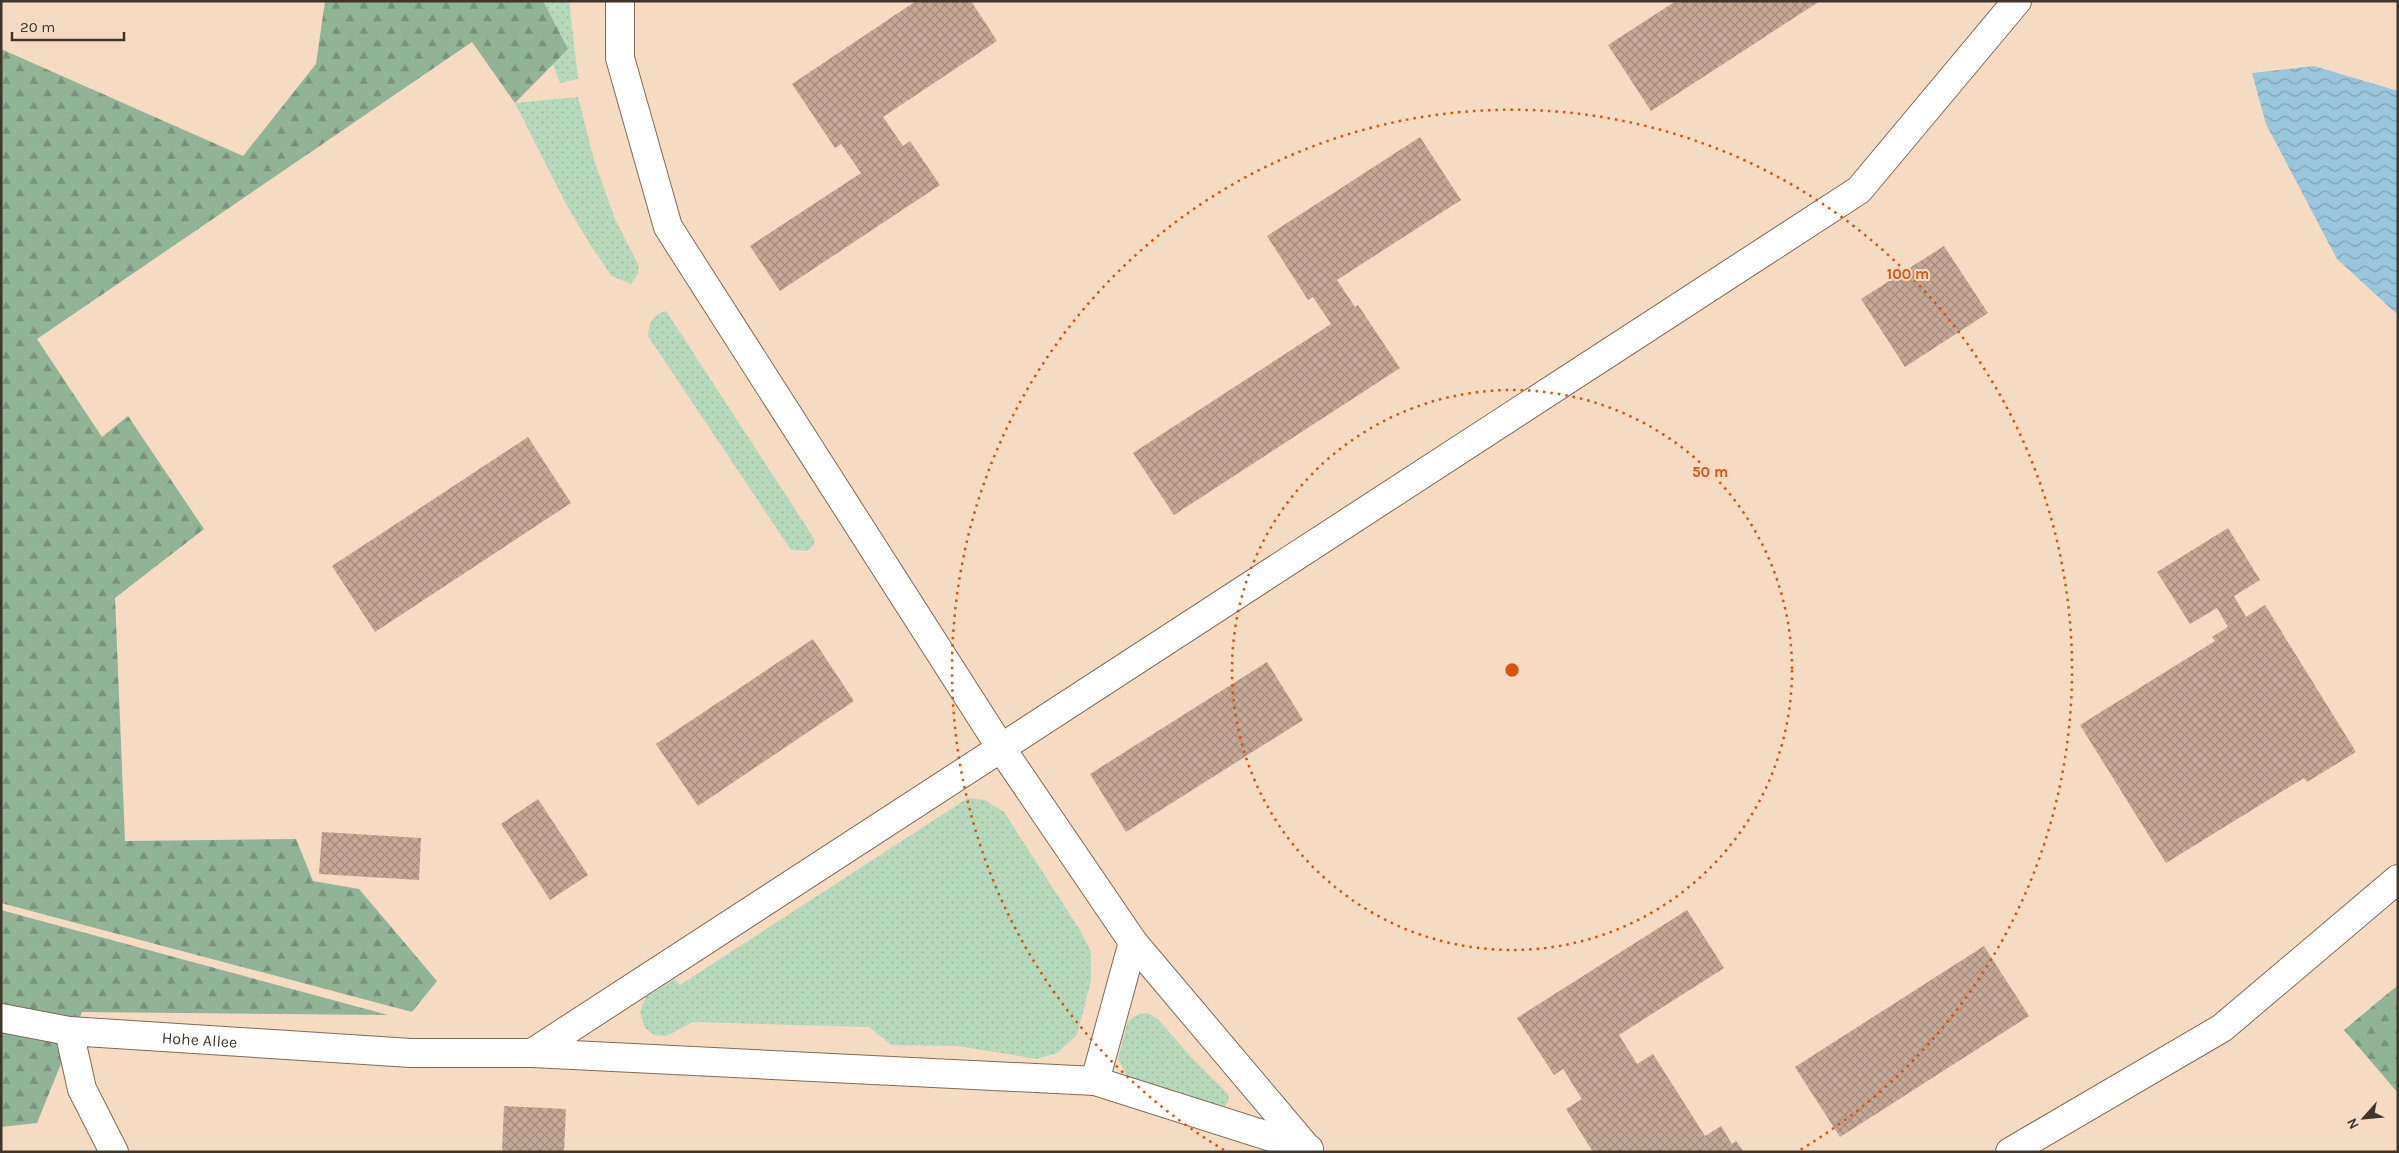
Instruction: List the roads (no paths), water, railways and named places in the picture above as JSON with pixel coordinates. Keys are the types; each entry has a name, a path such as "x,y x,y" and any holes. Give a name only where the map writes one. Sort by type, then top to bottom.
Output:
{"street":[{"path":"620,1 620,58 668,228 1001,748 1133,942 1311,1150"},
{"path":"532,1053 1859,190 2017,1"},
{"path":"2010,1152 2222,1028 2398,879"},
{"path":"1095,1081 1133,942"},
{"name":"Hohe Allee","path":"1,1018 69,1031 401,1052 532,1053 1095,1081 1311,1150"},
{"path":"69,1031 82,1089 114,1152"}],"water":[{"path":"2314,66 2398,91 2398,315 2337,259 2266,124 2252,73"}]}
